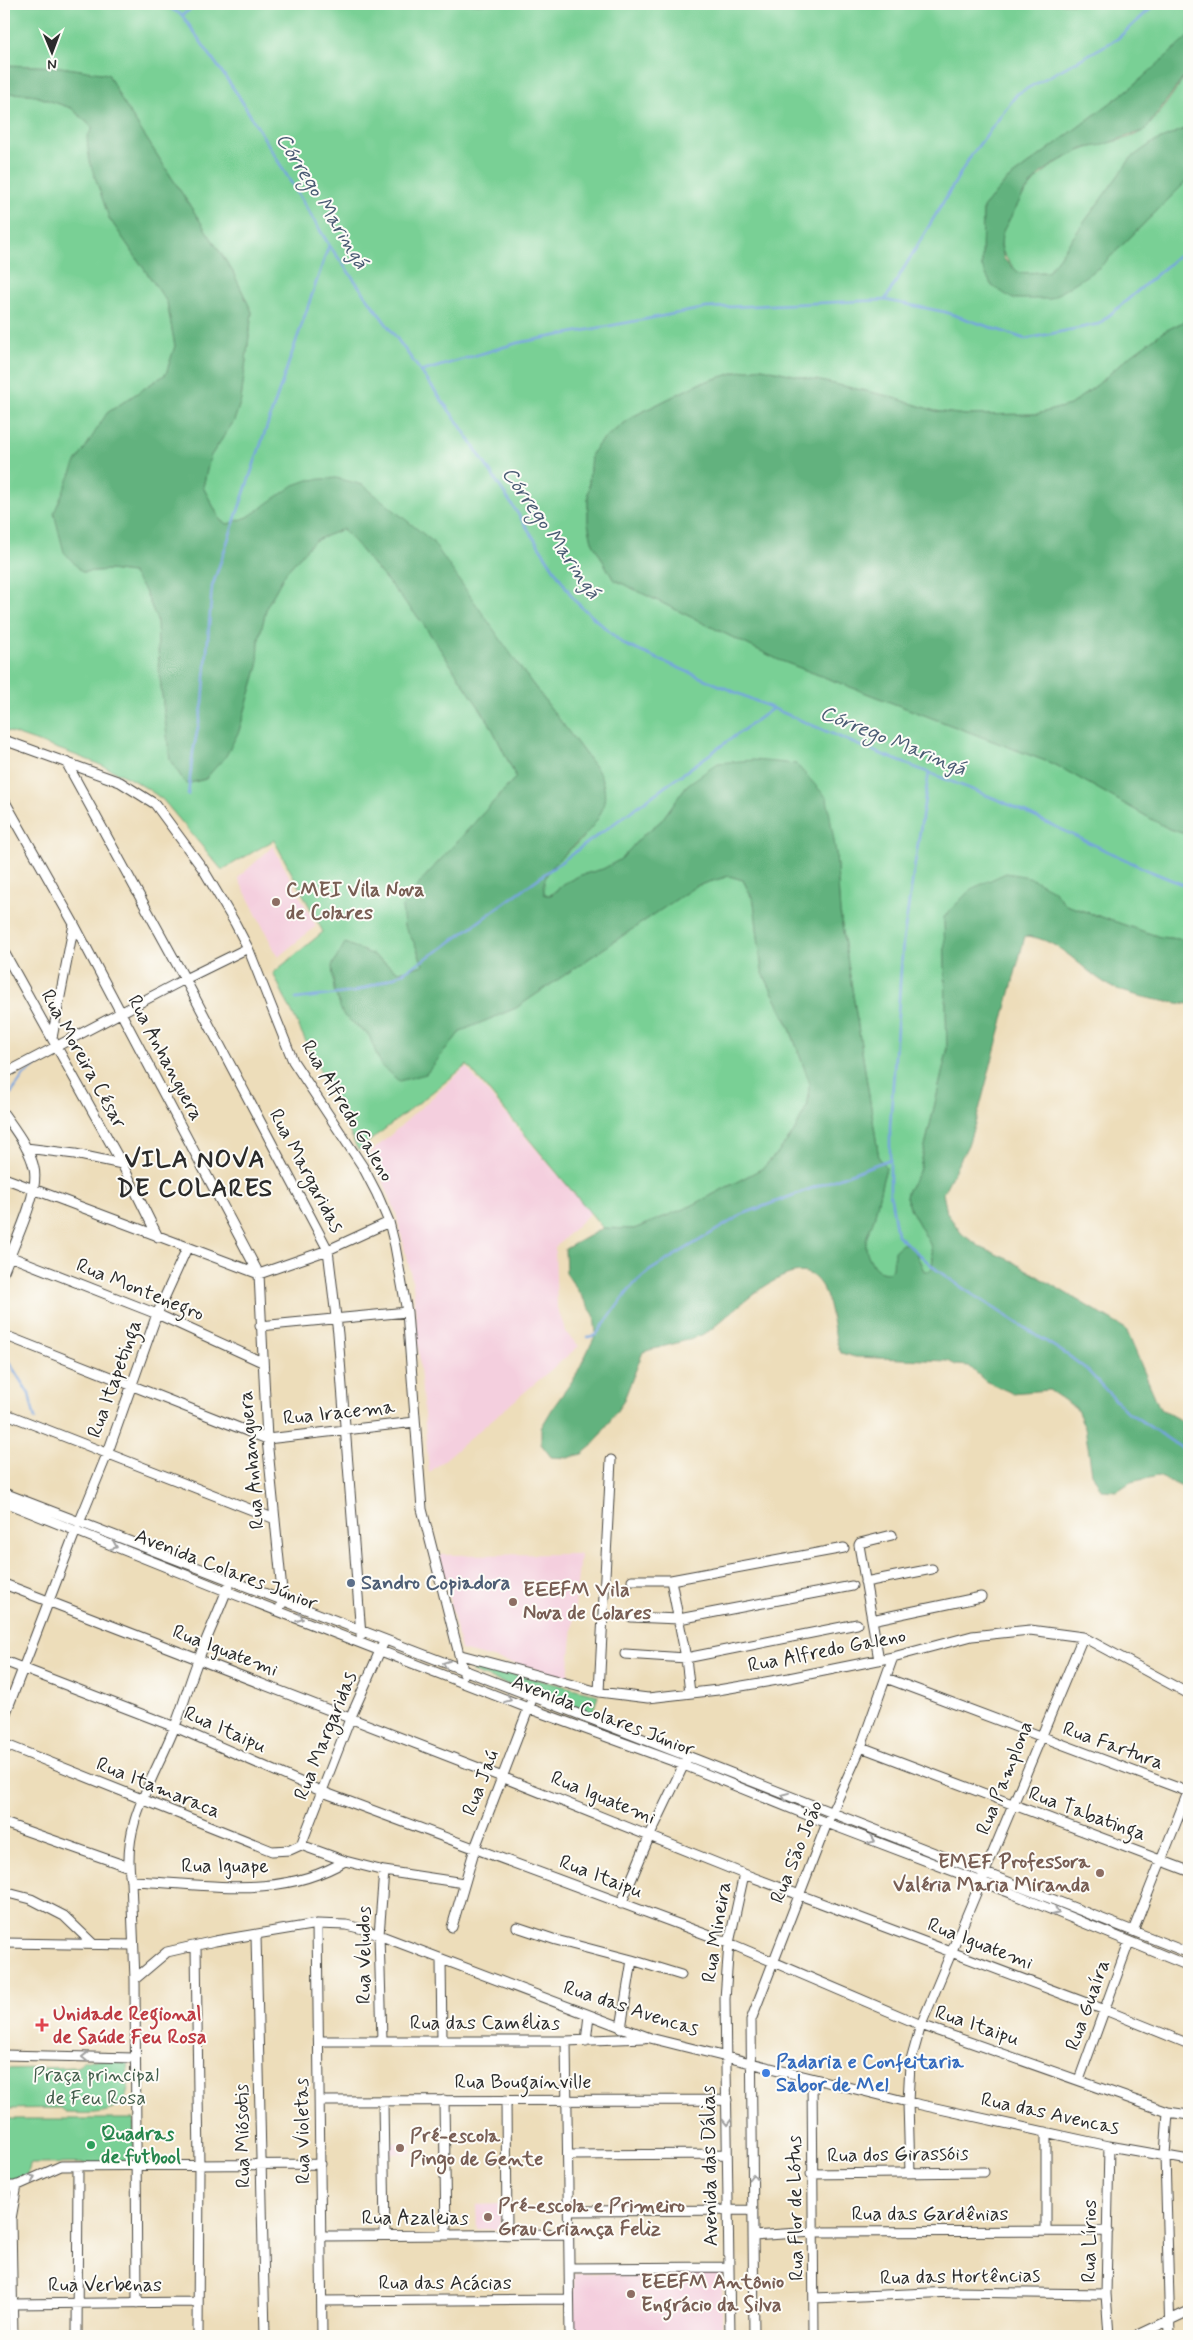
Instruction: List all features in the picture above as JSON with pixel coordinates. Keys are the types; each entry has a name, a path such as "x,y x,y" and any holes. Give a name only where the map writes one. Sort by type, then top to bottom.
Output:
{"street":[{"name":"Rua Alfredo Galeno","path":"4,740 120,782 155,804 203,869 248,948 293,1061 363,1167 389,1222 407,1312 422,1509 461,1656 464,1682"},
{"name":"Rua Margaridas","path":"66,762 185,978 328,1250 345,1430 361,1631 360,1641"},
{"name":"Rua Anhanguera","path":"4,800 74,924 259,1274 260,1326 267,1439 283,1600 280,1610"},
{"path":"55,1042 74,924"},
{"path":"4,1074 55,1042 121,1013 185,978 248,948"},
{"name":"Rua Moreira César","path":"4,952 122,1164 158,1237"},
{"path":"4,1114 26,1148 34,1168 34,1190 6,1255 4,1271"},
{"path":"26,1148 75,1154 122,1164"},
{"path":"4,1178 259,1274 328,1250 389,1222"},
{"name":"Rua Itapetinga","path":"4,1718 21,1668 108,1452 157,1314 187,1248"},
{"name":"Rua Montenegro","path":"6,1255 157,1314 262,1362"},
{"path":"260,1326 407,1312"},
{"path":"4,1335 267,1439"},
{"path":"4,1413 108,1452 275,1519"},
{"name":"Rua Iracema","path":"267,1439 415,1422"},
{"path":"599,1692 611,1460"},
{"name":"Avenida Colares Júnior","path":"4,1497 226,1590 360,1641 383,1645 463,1670 829,1819 1189,1953"},
{"name":"Avenida Colares Júnior","path":"77,1527 283,1600 361,1631 383,1645 464,1682 528,1708 686,1761"},
{"path":"879,1660 858,1549 860,1542 892,1535"},
{"path":"632,1580 672,1580 844,1548"},
{"path":"865,1582 932,1569"},
{"path":"672,1580 686,1658 690,1693"},
{"path":"137,2303 135,1979 132,1945 131,1880 128,1867 130,1841 134,1821 175,1727 199,1659 230,1581"},
{"name":"Rua Iguatemi","path":"4,1584 502,1777 744,1874 799,1893 1189,2044"},
{"path":"631,1617 679,1619 852,1586"},
{"path":"872,1620 982,1598"},
{"path":"625,1654 686,1658 857,1624"},
{"name":"Rua Alfredo Galeno","path":"461,1656 599,1692 648,1698 789,1678 894,1657 972,1636 1030,1630 1083,1637 1189,1694"},
{"name":"Rua Pamplona","path":"910,2173 908,2102 910,2064 921,2025 953,1953 1083,1637"},
{"name":"Rua Margaridas","path":"301,1845 350,1719 383,1645"},
{"name":"Rua São João","path":"753,2064 751,2020 799,1893 861,1747 894,1657"},
{"name":"Rua Itaipu","path":"4,1661 175,1727 323,1792 729,1943 921,2025 1168,2112 1189,2115"},
{"name":"Rua Fartura","path":"886,1678 1040,1738 1189,1791"},
{"name":"Rua Jaú","path":"452,1927 475,1848 533,1697"},
{"name":"Rua Itamaraca","path":"4,1744 142,1801 272,1851 290,1850 301,1845"},
{"name":"Rua Tabatinga","path":"861,1747 1189,1871"},
{"path":"621,1904 650,1836 686,1761"},
{"path":"1133,1931 1189,1791"},
{"path":"4,1823 128,1867"},
{"path":"301,1845 345,1861 384,1871 464,1883"},
{"name":"Rua Iguape","path":"131,1880 205,1887 266,1887 313,1876 345,1861"},
{"name":"Rua Veludos","path":"382,2040 379,1935 384,1871"},
{"name":"Rua Mineira","path":"725,2056 725,1999 729,1943 744,1874"},
{"name":"Avenida Colares Júnior","path":"984,1878 1129,1942 1189,1966"},
{"path":"4,1892 31,1899 64,1916 92,1944"},
{"name":"Rua das Avencas","path":"135,1979 167,1952 215,1941 256,1936 317,1924 346,1925 379,1935 650,2038 908,2102 1109,2146 1189,2160"},
{"name":"Rua Violetas","path":"317,1924 322,2336"},
{"path":"517,1927 556,1940 681,1975"},
{"name":"Rua Miósotis","path":"256,1936 265,2336"},
{"name":"Rua Guaíra","path":"1080,2080 1129,1942"},
{"path":"4,1944 132,1945"},
{"path":"196,1946 199,2165 198,2336"},
{"path":"441,1960 442,2040"},
{"path":"621,2028 632,1960"},
{"path":"586,2040 589,2015"},
{"name":"Rua das Camélias","path":"319,2041 566,2041 650,2038"},
{"path":"566,2041 570,2336"},
{"path":"4,2056 134,2058"},
{"name":"Avenida das Dálias","path":"725,2056 730,2336"},
{"name":"Avenida das Dálias","path":"753,2064 754,2336"},
{"name":"Rua Flor de Lótus","path":"812,2079 811,2174 814,2232 814,2336"},
{"path":"444,2100 446,2235"},
{"path":"506,2100 507,2235"},
{"name":"Rua Bougainville","path":"320,2101 727,2100"},
{"path":"383,2101 385,2235"},
{"path":"1168,2112 1165,2155 1170,2336"},
{"path":"1046,2132 1046,2231"},
{"name":"Rua Lírios","path":"1108,2336 1106,2294 1109,2146"},
{"path":"568,2155 727,2154"},
{"path":"4,2186 17,2185 61,2166 321,2164"},
{"path":"77,2336 79,2303 78,2166"},
{"name":"Rua dos Girassóis","path":"811,2174 984,2172"},
{"path":"13,2336 11,2219 17,2185"},
{"path":"4,2197 11,2219"},
{"path":"568,2211 753,2210"},
{"name":"Rua das Gardênias","path":"753,2236 814,2232 1108,2230"},
{"name":"Rua Azaleias","path":"321,2236 569,2234"},
{"path":"569,2268 729,2267"},
{"name":"Rua das Hortências","path":"815,2298 953,2292 1106,2294"},
{"name":"Rua das Acácias","path":"322,2301 569,2299"},
{"name":"Rua Verbenas","path":"13,2304 197,2302"},
{"path":"1136,2336 1189,2311"}],"shaded area":[{"name":"CMEI Vila Nova de Colares","path":"273,846 316,926 278,957 238,878"},
{"path":"466,1067 590,1213 555,1247 557,1308 567,1334 579,1346 429,1473 413,1284 396,1213 384,1183 367,1156"},
{"name":"EEEFM Vila Nova de Colares","path":"580,1554 568,1677 461,1650 440,1555"},
{"name":"Pré-escola Pingo de Gente","path":"389,2143 411,2143 411,2153 389,2154"},
{"name":"Pré-escola e Primeiro Grau Criança Feliz","path":"500,2204 500,2229 477,2229 476,2205"},
{"name":"EEEFM Antônio Engrácio da Silva","path":"722,2272 722,2336 574,2336 574,2274"}],"green space":[{"path":"4,4 1189,4 1189,36 1187,40 1133,86 1006,181 983,208 982,267 992,286 1100,267 1189,179 1189,319 1163,332 1126,359 1097,385 1070,405 1037,414 965,415 935,411 888,396 762,368 737,372 698,384 634,416 602,440 591,454 588,523 592,541 613,579 779,660 1056,765 1169,829 1189,835 1189,940 1160,937 1066,905 1053,890 944,917 947,1052 919,1172 906,1197 930,1244 933,1258 932,1268 929,1271 924,1271 920,1262 894,1262 893,1269 890,1272 881,1271 876,1269 867,1254 866,1241 886,1168 879,1158 840,913 836,853 687,785 661,821 642,836 621,859 603,869 581,875 565,883 550,895 545,895 545,877 550,869 586,832 591,816 598,771 522,670 308,480 249,517 227,524 221,521 203,487 210,457 234,421 241,400 252,312 233,272 122,101 108,74 60,67 4,65"},
{"path":"1189,36 1189,70 1145,130 1103,145 1085,148 1057,162 1041,173 1024,193 1002,233 1001,246 1004,259 1019,273 1048,272 1131,158 1152,143 1189,127 1189,179 1100,267 1050,299 1013,299 992,286 982,267 983,208 1006,181 1133,86"},
{"path":"4,65 60,67 108,74 122,101 233,272 252,312 241,400 234,421 210,457 203,487 221,521 228,524 248,517 294,485 308,480 336,478 363,485 432,541 522,670 598,771 605,792 602,811 592,827 552,867 545,880 545,895 551,895 565,883 581,875 603,869 621,859 642,836 661,821 687,785 718,763 753,760 796,764 827,798 836,853 840,913 879,1158 886,1168 874,1217 866,1240 867,1253 876,1268 881,1271 890,1272 893,1269 894,1251 902,1244 909,1244 915,1251 924,1271 929,1271 932,1268 933,1258 930,1244 906,1197 919,1172 947,1052 944,917 971,889 1006,873 1029,877 1053,890 1066,905 1160,937 1189,940 1189,1004 1151,999 1114,988 1103,982 1061,949 1038,938 1025,936 978,1114 968,1145 943,1193 947,1213 962,1234 982,1248 1012,1261 1126,1329 1160,1409 1189,1425 1189,1490 1158,1476 1131,1482 1117,1491 1101,1490 1092,1473 1085,1428 1076,1408 1049,1390 1012,1393 985,1381 969,1366 956,1365 948,1361 855,1357 841,1353 826,1294 815,1278 804,1273 791,1274 775,1280 744,1301 703,1334 643,1352 623,1402 594,1444 582,1454 568,1458 551,1457 541,1444 541,1428 575,1377 596,1334 594,1315 566,1273 565,1249 603,1228 634,1229 691,1206 763,1168 794,1132 808,1104 809,1081 789,1026 762,971 754,902 743,880 729,876 696,886 516,1008 461,1031 426,1074 399,1081 381,1066 369,1035 343,1015 334,990 332,966 345,943 371,954 399,972 423,965 415,944 404,926 402,907 423,879 516,777 489,722 422,622 343,529 314,541 286,572 267,606 259,639 258,666 239,731 226,756 205,779 186,784 170,760 159,670 157,620 145,591 132,573 109,570 82,572 64,552 54,513 75,464 107,413 166,374 175,346 167,302 109,218 89,160 87,137 93,128 71,108 30,94 4,93"},
{"path":"1189,70 1189,127 1152,143 1131,158 1048,272 1019,273 1004,254 1001,242 1004,228 1022,196 1049,168 1072,154 1122,140 1143,131 1160,112"},
{"path":"4,93 30,94 71,108 93,128 109,218 167,302 175,346 166,374 107,413 82,572 109,570 132,573 145,591 157,620 159,670 170,760 186,784 206,779 239,731 258,666 259,639 267,606 286,572 314,541 343,529 422,622 489,722 516,777 423,879 404,926 415,944 423,965 399,972 371,954 343,1015 369,1035 381,1066 426,1074 461,1031 516,1008 696,886 729,876 743,880 754,902 762,971 789,1026 809,1081 808,1104 794,1132 763,1168 691,1206 634,1229 603,1228 467,1065 358,1150 273,973 323,932 274,840 222,870 163,800 146,788 86,759 4,730"},
{"path":"1189,319 1189,835 1169,829 1056,765 779,660 613,579 592,541 588,523 591,454 602,440 634,416 698,384 737,372 762,368 888,396 935,411 965,415 1037,414 1070,405 1097,385 1126,359 1163,332"},
{"path":"474,1664 592,1693 598,1696 592,1714 472,1672"},
{"name":"Praça principal de Feu Rosa","path":"84,2060 127,2060 128,2088 123,2100 117,2106 110,2110 92,2113 66,2113 61,2108 4,2109 4,2069 77,2067"},
{"name":"Praça principal de Feu Rosa","path":"4,2119 134,2119 134,2163 30,2164 24,2177 17,2181 9,2180 4,2178"}],"waterway":[{"name":"Córrego Maringá","path":"162,4 182,15 238,95 329,245 459,424 575,601 623,644 858,745 1001,801 1147,870 1189,887"},
{"path":"182,15 199,4"},
{"path":"885,300 970,157 1017,94 1117,39 1156,4"},
{"path":"188,795 193,752 203,703 212,587 329,245"},
{"path":"420,372 517,343 706,308 885,300 945,312 1025,339 1099,324 1189,247"},
{"path":"296,999 354,992 399,975 441,949 772,709"},
{"path":"929,772 903,941 890,1127 890,1192 897,1235 937,1270 961,1287 1069,1356 1086,1369 1125,1410 1189,1453"},
{"path":"8,1098 24,1075 51,1055"},
{"path":"588,1337 596,1335 633,1285 649,1271 743,1214 890,1159"},
{"path":"4,1354 29,1394 35,1419"}],"place":[{"name":"CMEI Vila Nova de Colares","path":"276,902"},
{"name":"Sandro Copiadora","path":"351,1583"},
{"name":"EEEFM Vila Nova de Colares","path":"513,1602"},
{"name":"EMEF Professora Valéria Maria Miranda","path":"1100,1873"},
{"name":"Unidade Regional de Saúde Feu Rosa","path":"42,2025"},
{"name":"Padaria e Confeitaria Sabor de Mel","path":"766,2073"},
{"name":"Quadras de futbool","path":"91,2145"},
{"name":"Pré-escola Pingo de Gente","path":"400,2148"},
{"name":"Pré-escola e Primeiro Grau Criança Feliz","path":"488,2217"},
{"name":"EEEFM Antônio Engrácio da Silva","path":"631,2294"}],"district":[{"name":"VILA NOVA DE COLARES","path":"195,1174"}]}
